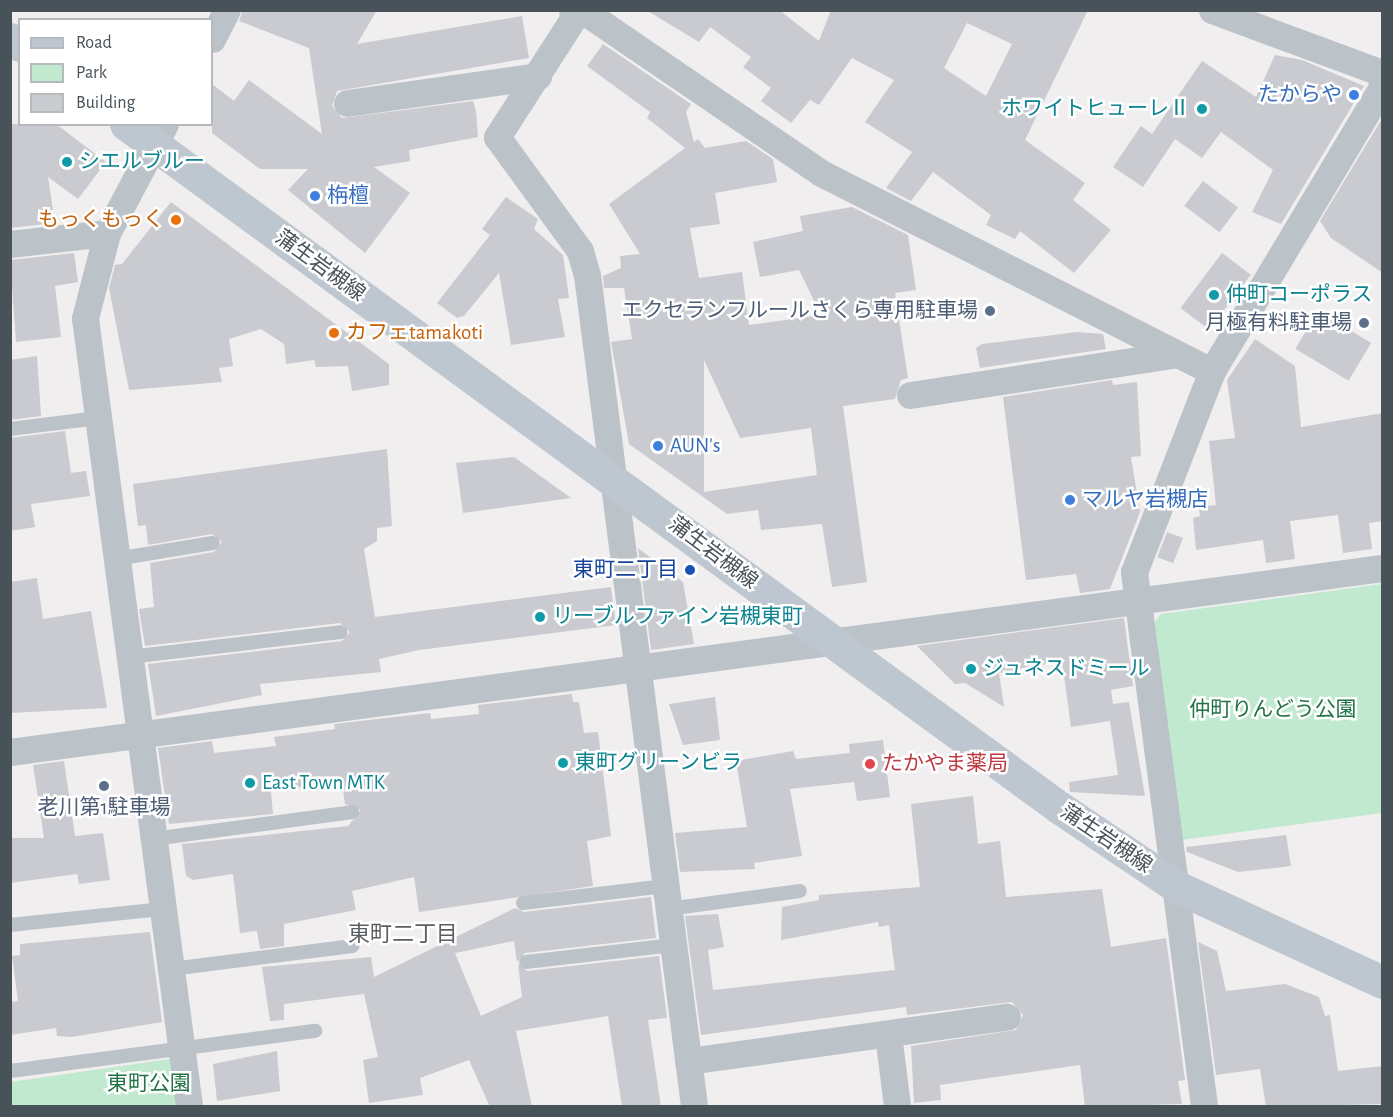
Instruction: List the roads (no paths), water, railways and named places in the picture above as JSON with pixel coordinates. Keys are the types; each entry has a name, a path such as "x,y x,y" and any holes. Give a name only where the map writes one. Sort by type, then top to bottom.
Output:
{"main road":[{"name":"蒲生岩槻線","path":"132,126 160,135 829,639 1179,888 1383,982"}],"street":[{"path":"213,37 227,10"},
{"path":"1212,10 1383,73"},
{"path":"694,1107 615,480 580,250 497,137 580,11 821,173 1212,371"},
{"path":"347,103 538,76"},
{"path":"1204,1107 1179,888 1134,572 1212,371 1383,87"},
{"path":"160,135 107,233 85,318 189,1107"},
{"path":"10,244 107,233"},
{"path":"910,394 1177,354"},
{"path":"10,752 829,639 1383,568"},
{"path":"688,1061 1007,1017"},
{"path":"888,1034 897,1107"}],"lane":[{"path":"10,429 98,418"},
{"path":"116,559 213,543"},
{"path":"129,657 341,632"},
{"path":"153,838 352,812"},
{"path":"523,903 801,891"},
{"path":"10,925 162,909"},
{"path":"526,962 673,945"},
{"path":"171,969 353,946"},
{"path":"10,1071 315,1031"}],"place":[{"name":"たからや","path":"1354,95"},
{"name":"ホワイトヒューレⅡ","path":"1202,109"},
{"name":"シエルブルー","path":"67,162"},
{"name":"栴檀","path":"315,196"},
{"name":"もっくもっく","path":"176,220"},
{"name":"仲町コーポラス","path":"1214,295"},
{"name":"エクセランフルールさくら専用駐車場","path":"990,311"},
{"name":"月極有料駐車場","path":"1364,323"},
{"name":"カフェtamakoti","path":"334,333"},
{"name":"AUN's","path":"658,446"},
{"name":"マルヤ岩槻店","path":"1070,500"},
{"name":"東町二丁目","path":"690,570"},
{"name":"リーブルファイン岩槻東町","path":"540,617"},
{"name":"ジュネスドミール","path":"971,669"},
{"name":"東町グリーンビラ","path":"563,763"},
{"name":"たかやま薬局","path":"870,764"},
{"name":"East Town MTK","path":"250,783"},
{"name":"老川第1駐車場","path":"104,786"}],"district":[{"name":"東町二丁目","path":"403,935"}],"park label":[{"name":"仲町りんどう公園","path":"1273,710"},
{"name":"東町公園","path":"149,1084"}]}
